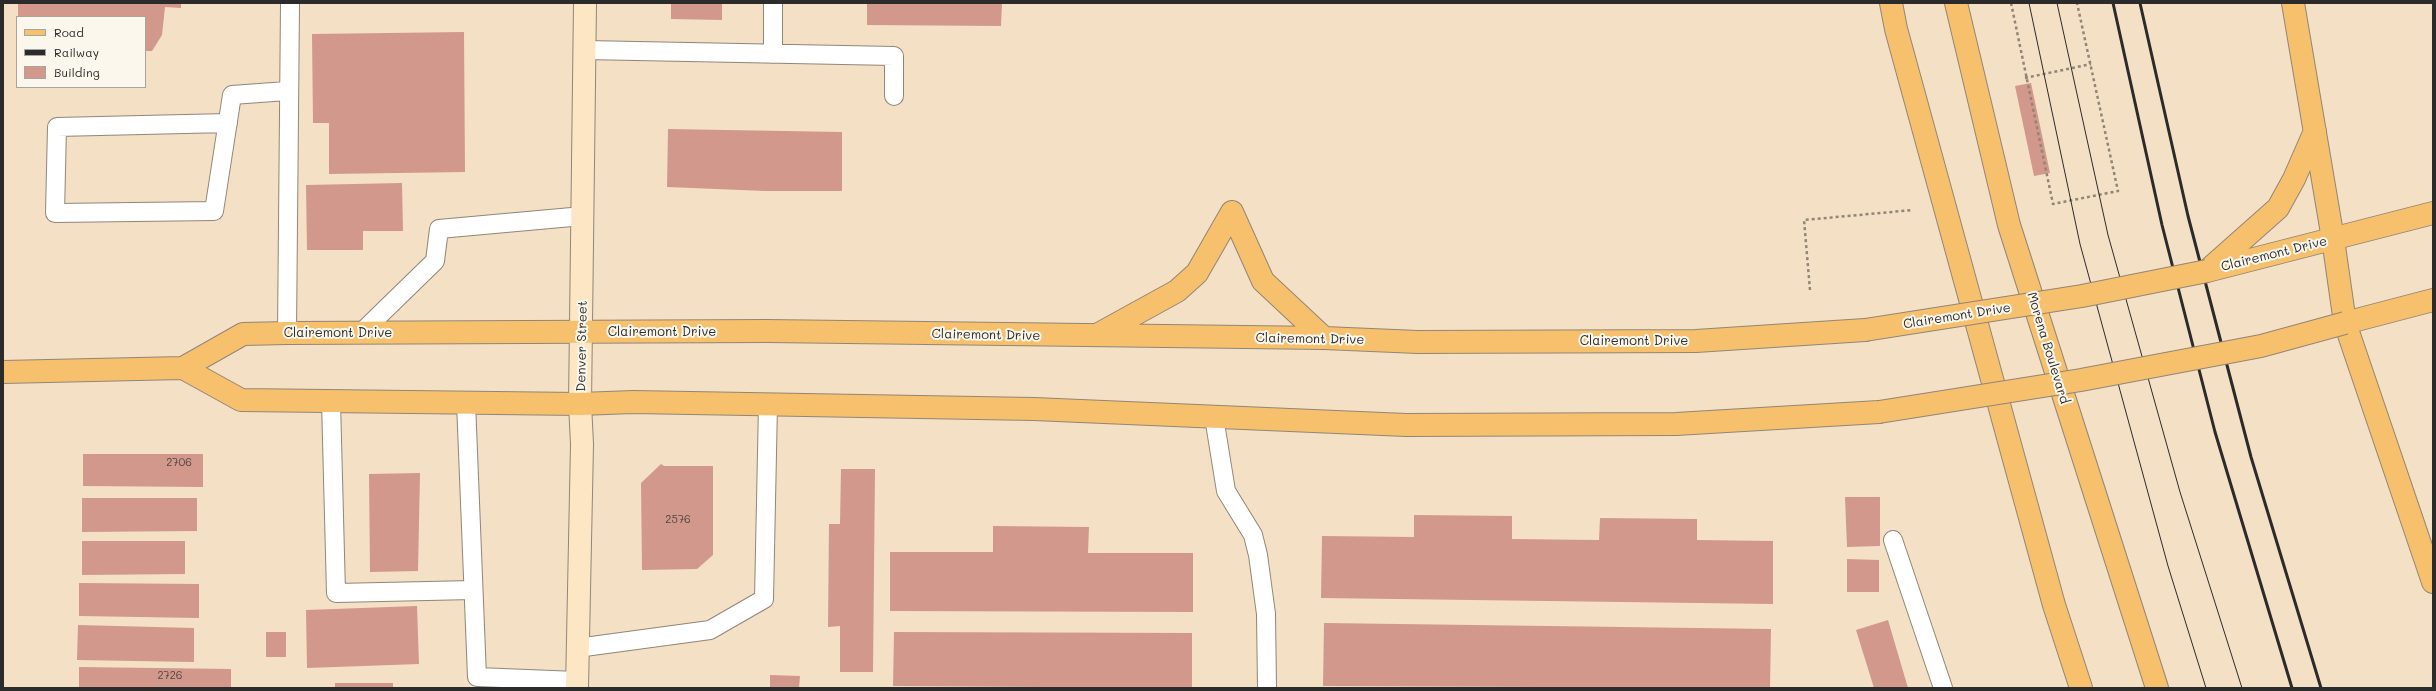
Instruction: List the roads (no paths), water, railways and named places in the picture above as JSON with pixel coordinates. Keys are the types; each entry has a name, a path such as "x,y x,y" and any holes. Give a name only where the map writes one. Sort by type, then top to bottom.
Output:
{"main road":[{"name":"Denver Street","path":"577,684 582,444 580,404 585,3"},
{"path":"1891,3 1896,29 2054,605 2081,688"},
{"name":"Morena Boulevard","path":"1956,3 2009,225 2156,688"},
{"path":"2293,3 2333,239 2345,323 2433,582"},
{"path":"2207,271 2278,208 2294,179 2315,130"},
{"path":"1094,336 1177,291 1197,273 1232,212 1264,281 1324,338"},
{"name":"Clairemont Drive","path":"3,372 183,368 242,334 767,331 1324,338 1418,342 1696,341 1865,330 2082,296 2207,271 2433,213"},
{"path":"183,368 241,400 580,404 633,402 1034,409 1406,425 1668,424 1880,412 2081,380 2253,347 2433,300"}],"lane":[{"path":"287,333 287,92 290,3"},
{"path":"773,3 773,54"},
{"path":"585,50 894,56 894,96"},
{"path":"228,123 57,127 55,214 214,211 228,123 232,95 287,92"},
{"path":"361,333 435,261 439,229 583,216"},
{"path":"331,401 336,593 473,590"},
{"path":"466,402 477,677 577,684"},
{"path":"577,648 710,630 764,599 768,404"},
{"path":"1214,417 1226,491 1253,535 1258,555 1266,614 1267,688"},
{"path":"1893,540 1944,688"}],"tram line":[{"path":"2029,3 2080,244 2168,566 2206,688"},
{"path":"2057,3 2108,235 2180,492 2242,688"}],"railway":[{"path":"2113,3 2162,225 2215,432 2292,688"},
{"path":"2140,3 2188,216 2251,457 2321,688"}]}
